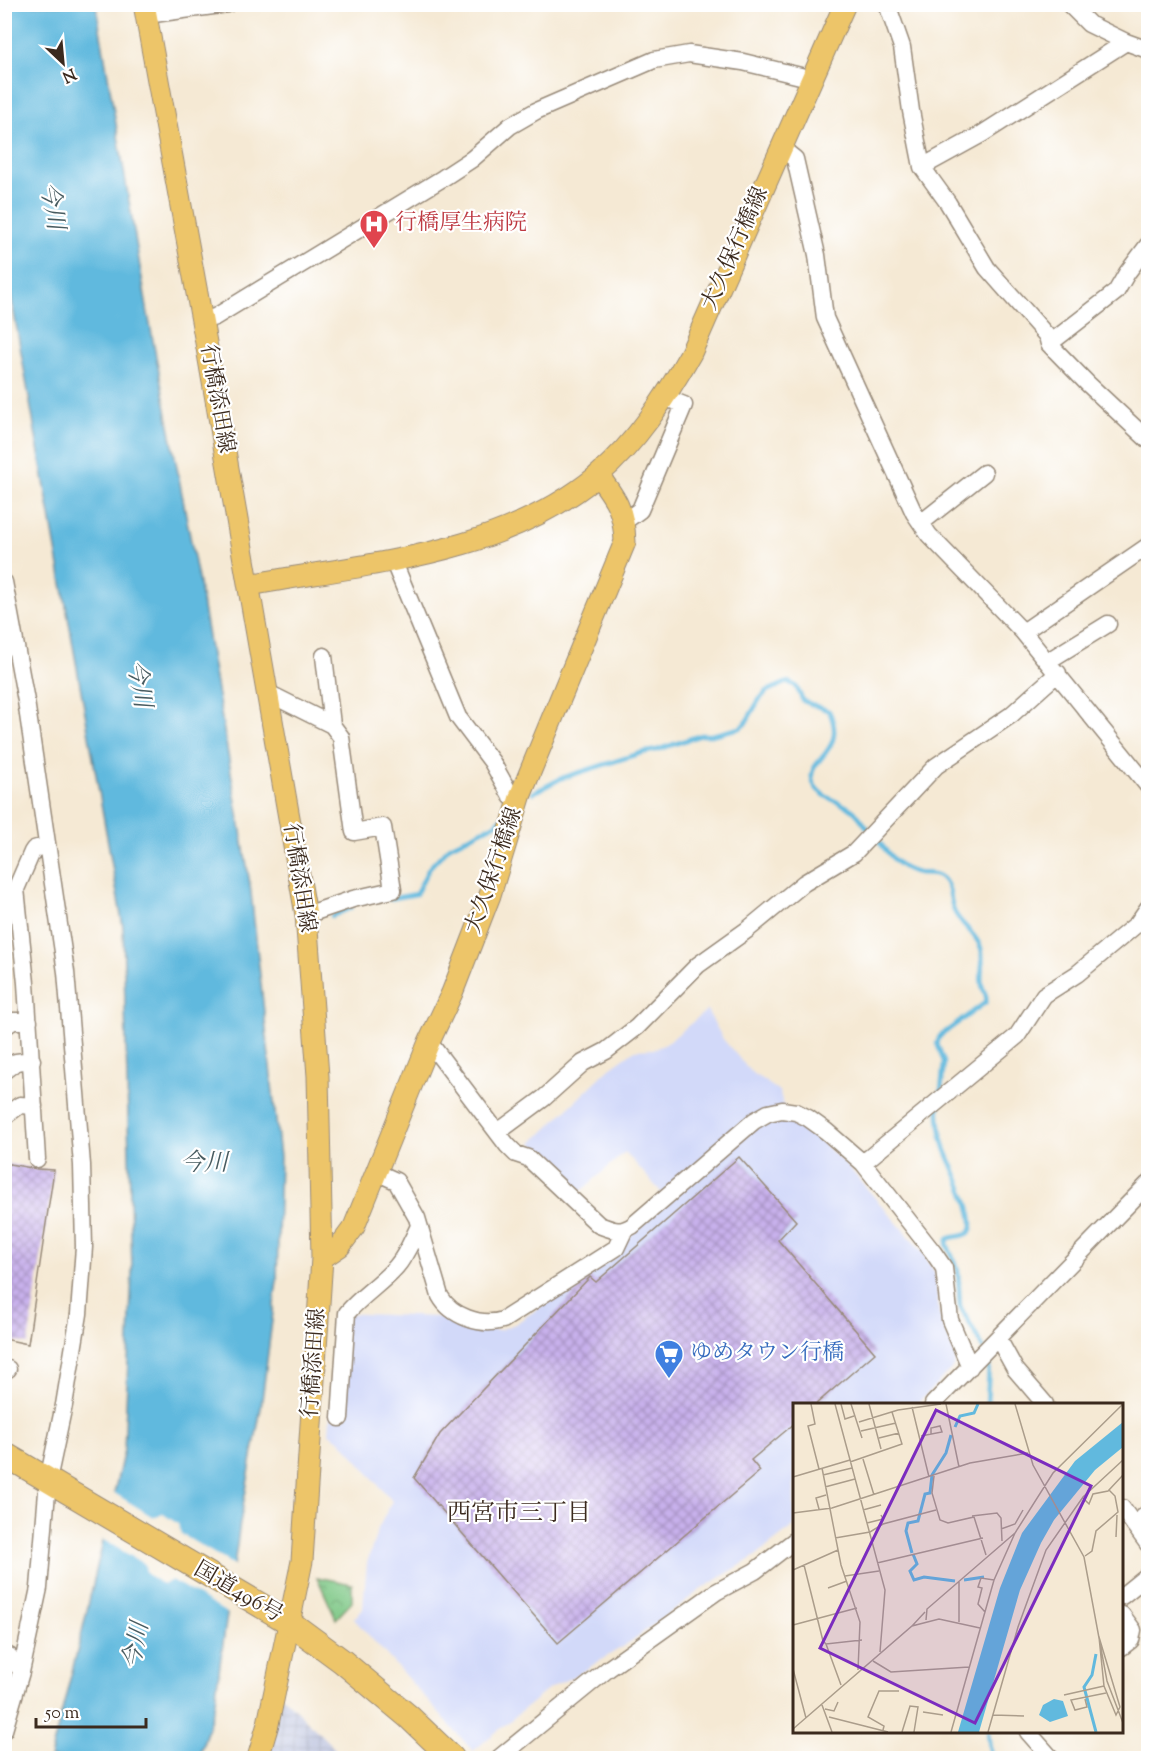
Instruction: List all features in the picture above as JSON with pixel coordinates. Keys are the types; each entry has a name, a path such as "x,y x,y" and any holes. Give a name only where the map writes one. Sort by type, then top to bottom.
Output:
{"highway":[{"name":"国道496号","path":"4,1454 289,1622 342,1661 401,1710 452,1758"}],"main road":[{"name":"大久保行橋線","path":"249,585 464,545 514,526 564,501 598,475 631,441 666,398 691,353 845,4"},
{"name":"行橋添田線","path":"145,10 306,915 318,1076 322,1258 302,1562 268,1724 258,1758"},
{"name":"大久保行橋線","path":"322,1258 340,1246 354,1227 429,1042 452,993 490,895 521,794 626,542 625,521 616,498 598,475"}],"street":[{"path":"145,10 228,4"},
{"path":"887,4 902,47 922,167 948,203 987,268 1047,336 1049,344 1087,383 1149,440"},
{"path":"1069,4 1089,24 1126,42 1149,50"},
{"path":"922,167 982,134 1126,42"},
{"path":"202,321 214,317 443,178 472,159 510,126 536,111 654,60 688,54 743,62 813,79"},
{"path":"780,147 795,159 817,255 825,318 914,513 929,535 1023,632 1149,786"},
{"path":"1049,344 1116,292 1127,273 1149,245"},
{"path":"625,521 640,510 684,405 666,398"},
{"path":"921,523 984,473"},
{"path":"1023,632 1149,546"},
{"path":"393,560 458,717 492,762 511,796 521,794"},
{"path":"4,582 26,700 66,972 82,1165 84,1247 79,1314 64,1405 58,1486 21,1670 4,1730"},
{"path":"498,1132 544,1098 583,1063 606,1051 637,1027 699,965 747,930 804,883 854,853 936,766 1011,715 1053,667 1108,624"},
{"path":"324,656 332,725"},
{"path":"268,693 332,725 341,737 354,832 383,827 393,890 353,899 306,915"},
{"path":"37,1159 29,1021 16,889 34,849 47,845"},
{"path":"863,1163 1017,1036 1044,995 1077,974 1103,953 1137,924 1149,908"},
{"path":"4,1028 13,1021 29,1021"},
{"path":"429,1042 516,1154 528,1158 599,1225 624,1231"},
{"path":"4,1071 16,1062 32,1060"},
{"path":"4,1117 20,1105 34,1106"},
{"path":"376,1172 396,1181 412,1210 440,1296 446,1306 456,1314 493,1323 503,1320 616,1248 624,1231 754,1121 768,1113 782,1110 796,1112 808,1118 863,1163 944,1268 950,1320 970,1367"},
{"path":"934,1403 1149,1185"},
{"path":"340,1418 346,1313 395,1268 419,1226"},
{"path":"998,1338 1015,1369 1044,1403"},
{"path":"1123,1509 1149,1544"},
{"path":"1134,1525 1149,1513"},
{"path":"499,1758 608,1669 716,1592 755,1571 793,1542"},
{"path":"1123,1595 1149,1575"},
{"path":"1123,1616 1133,1630 1131,1640 1123,1646"},
{"path":"4,1654 9,1656 21,1670"},
{"path":"1030,1733 1051,1758"}],"shaded area":[{"path":"707,1010 723,1039 750,1071 779,1091 789,1122 806,1127 849,1168 925,1255 935,1274 939,1314 956,1358 954,1366 918,1403 793,1403 793,1527 754,1557 703,1588 630,1642 580,1673 550,1688 473,1751 354,1619 363,1608 367,1563 378,1529 392,1501 342,1442 329,1434 337,1313 438,1317 482,1329 499,1330 515,1324 616,1257 661,1192 625,1152 580,1192 532,1143 610,1068 635,1050 654,1049 666,1044"},
{"path":"275,1689 344,1758 258,1758"}],"green space":[{"path":"317,1577 352,1584 352,1602 336,1619"}],"water":[{"name":"今川","path":"4,5 96,5 148,314 199,584 250,884 280,1157 277,1281 261,1408 240,1523 214,1707 199,1758 50,1758 124,1450 132,1272 123,927 5,262"}],"pier":[{"path":"111,1491 153,1517 163,1514 178,1524 181,1534 237,1567 230,1615 172,1580 163,1585 146,1573 145,1564 100,1538"}],"building":[{"name":"ゆめタウン行橋","path":"739,1157 796,1221 778,1240 875,1353 817,1403 793,1403 793,1425 751,1460 760,1471 558,1643 414,1478 440,1434 590,1277 596,1282"},
{"path":"4,1163 54,1170 28,1344 4,1339"}],"waterway":[{"path":"533,793 562,778 641,753 701,735 740,728 767,691 788,682 796,686 803,701 829,711 834,725 834,737 815,767 812,774 813,782 824,795 854,811 869,830"},
{"path":"389,899 416,894 429,868 450,846 495,824 507,813"},
{"path":"876,838 894,860 905,868 918,873 936,874 945,881 957,916 981,948 981,980 986,1002 940,1036 937,1043 944,1062 941,1091"},
{"path":"332,916 351,908"},
{"path":"939,1106 940,1127 945,1148 968,1203 972,1225 968,1234 950,1238 947,1244 958,1270 960,1306 983,1348"},
{"path":"986,1356 989,1364 987,1403"},
{"path":"988,1733 991,1758"}],"place":[{"name":"行橋厚生病院","path":"374,250"},
{"name":"ゆめタウン行橋","path":"669,1380"}],"district":[{"name":"西宮市三丁目","path":"519,1514"}]}
